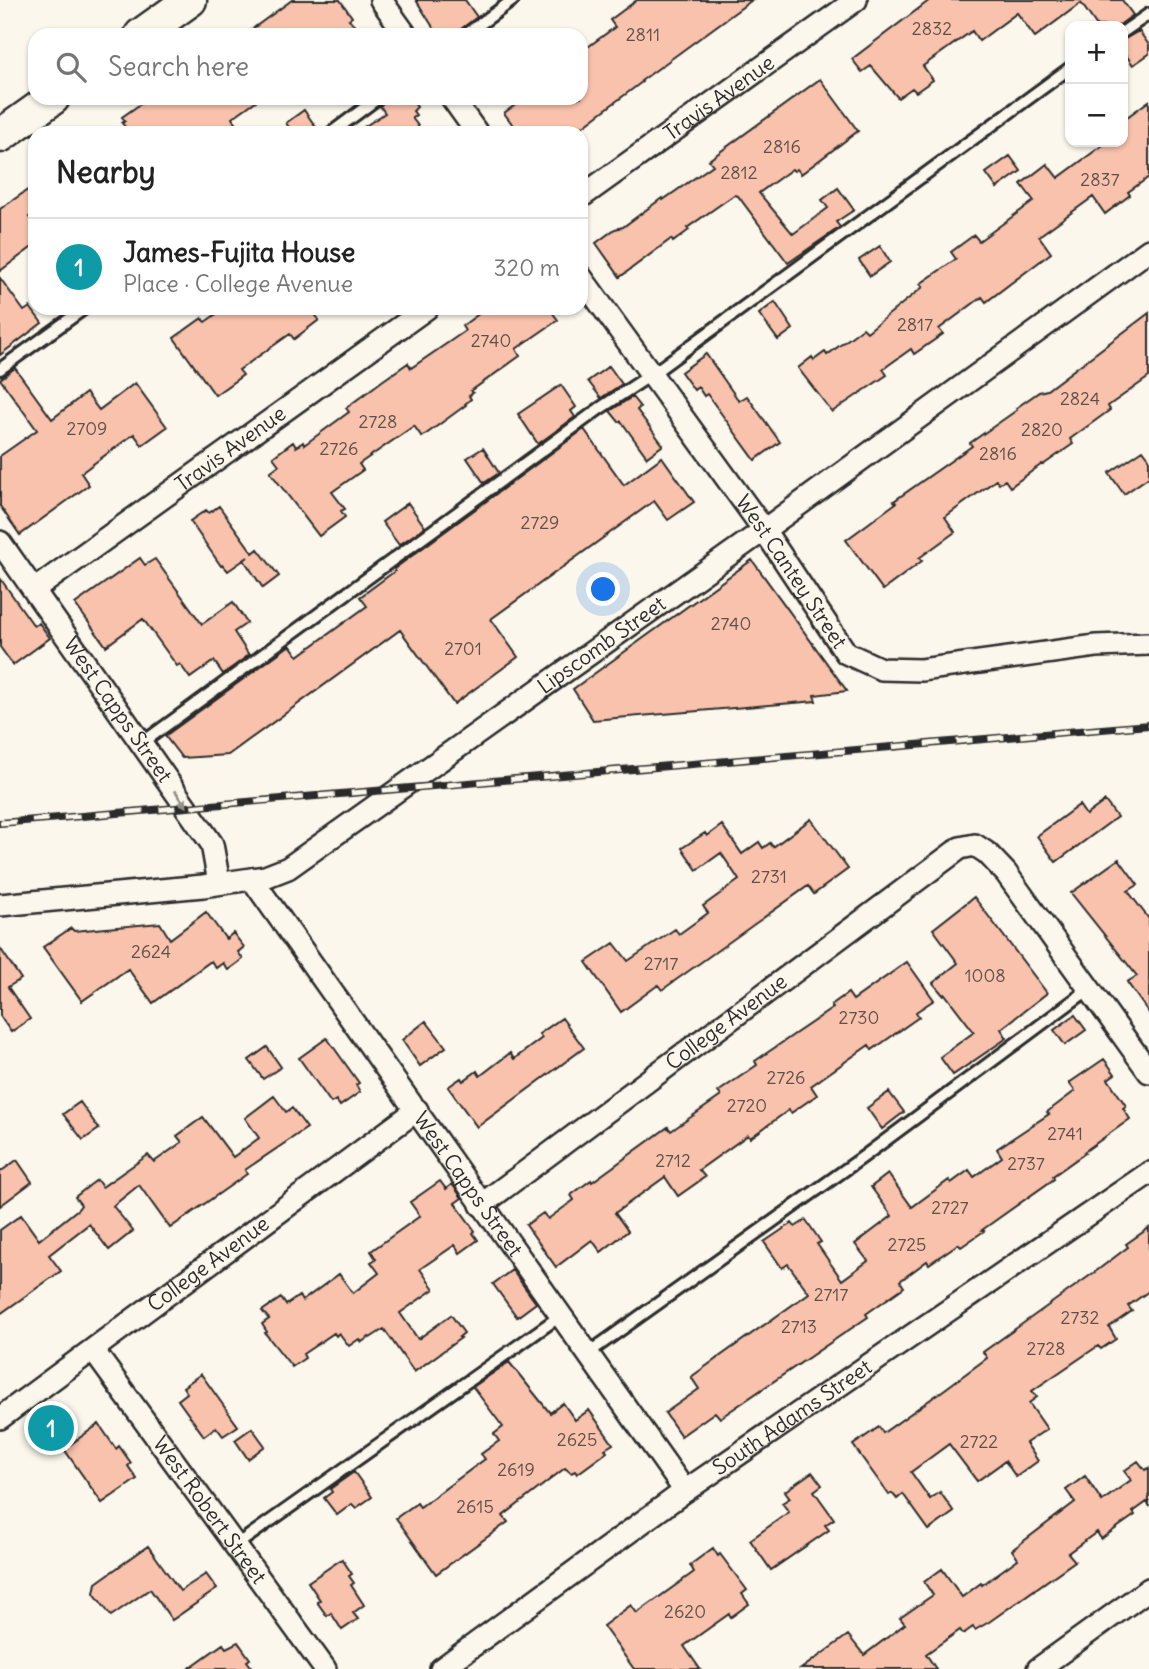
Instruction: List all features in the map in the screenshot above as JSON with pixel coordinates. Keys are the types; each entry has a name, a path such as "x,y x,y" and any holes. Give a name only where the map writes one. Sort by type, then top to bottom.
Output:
{"main road":[{"path":"151,28 190,0"},
{"path":"0,136 43,105"}],"street":[{"path":"381,0 401,28"},
{"name":"Travis Avenue","path":"588,192 856,0"},
{"path":"457,105 472,126"},
{"name":"Lipscomb Street","path":"0,905 252,879 288,868 764,530 1149,250"},
{"name":"West Cantey Street","path":"588,287 764,530 846,653 881,669 921,670 1096,646 1149,644"},
{"name":"Travis Avenue","path":"34,590 417,315"},
{"name":"West Capps Street","path":"0,542 212,844 219,883"},
{"name":"College Avenue","path":"481,1205 960,848 975,845 988,853 1006,873 1089,989"},
{"name":"West Capps Street","path":"252,879 685,1491"},
{"path":"1089,989 1149,1072"},
{"name":"College Avenue","path":"0,1418 417,1110"},
{"name":"South Adams Street","path":"441,1669 685,1491 1149,1173"},
{"name":"West Robert Street","path":"93,1350 325,1669"},
{"path":"1038,1669 1149,1589"}],"lane":[{"path":"475,28 513,0"},
{"path":"1128,29 1149,14"},
{"path":"142,743 1065,72"},
{"path":"341,126 369,105"},
{"path":"0,369 75,315"},
{"path":"587,1353 852,1165 1089,989"},
{"path":"235,1546 560,1316"}],"building":[{"path":"292,0 340,0 352,17 349,19 354,25 350,28 254,28"},
{"path":"416,0 465,0 477,17 462,28 434,28"},
{"path":"637,0 752,0 583,126 514,126 504,113 515,105 588,105 588,47 615,27 610,20"},
{"path":"930,0 1122,0 1133,15 1125,21 1094,21 1081,3 1035,37 1017,13 979,41 972,31 923,66 933,80 916,92 912,88 898,98 871,66 862,72 852,59"},
{"path":"1139,31 1149,45 1149,54 1133,65 1128,58 1128,37"},
{"path":"820,79 858,131 801,174 797,169 792,169 759,193 793,234 828,208 822,200 838,188 854,210 836,222 840,227 788,263 738,196 734,195 687,228 689,230 673,242 671,239 620,277 596,243 713,165 709,160"},
{"path":"1149,101 1149,177 1105,214 1093,197 1039,236 1051,253 986,302 982,297 939,329 943,334 914,354 911,349 883,369 887,375 832,412 798,368 812,357 814,360 825,352 827,355 863,328 867,332 923,287 920,284 956,259 951,252 974,235 979,241 1034,201 1021,184 1047,164 1058,178 1100,147 1128,147 1128,116"},
{"path":"139,105 250,105 232,118 235,123 231,126 124,126 122,117"},
{"path":"415,105 417,107 413,111 416,115 412,118 418,126 366,126 385,113 380,106"},
{"path":"304,110 315,126 288,126 286,123"},
{"path":"1010,156 1021,171 997,188 986,173"},
{"path":"28,190 28,250 0,271 0,209"},
{"path":"880,246 890,262 870,276 859,260"},
{"path":"0,278 24,311 28,308 28,315 36,315 42,323 0,355"},
{"path":"775,302 793,329 778,340 759,314"},
{"path":"1149,313 1149,377 1108,406 1110,410 1070,439 1073,444 1043,465 1010,487 1005,480 999,484 996,480 945,517 955,532 919,558 922,561 883,590 846,540 896,503 894,501 972,446 970,443 1017,410 1016,408 1039,392 1047,390"},
{"path":"215,315 316,315 319,320 294,339 290,334 239,370 243,375 215,395 174,338 202,318 205,322"},
{"path":"477,315 554,315 558,320 516,349 520,356 471,391 471,399 466,405 422,437 414,426 359,464 363,470 332,492 345,509 341,511 345,517 319,536 270,472 279,465 273,457 293,442 296,447 303,442 304,445 349,412 346,408 382,381 408,363 411,368 465,331 462,326"},
{"path":"706,354 739,401 747,396 780,442 755,460 707,394 704,396 698,387 694,390 681,372"},
{"path":"609,366 622,384 601,398 588,381"},
{"path":"15,368 52,419 86,393 99,410 135,383 167,427 142,445 134,434 81,473 89,485 20,535 0,506 0,456 37,430 0,379"},
{"path":"561,385 576,407 571,411 575,417 538,444 518,414"},
{"path":"632,397 640,407 637,410 663,445 647,457 621,421 610,411"},
{"path":"584,429 624,485 662,457 694,502 668,520 654,501 491,619 518,657 454,704 400,630 228,755 182,758 165,736 290,645 298,656 367,606 360,597 395,571 394,569"},
{"path":"483,448 499,473 484,483 467,458"},
{"path":"1143,450 1149,458 1149,477 1124,494 1109,473"},
{"path":"408,503 425,527 399,545 382,522"},
{"path":"219,506 253,553 258,549 279,576 263,588 244,560 248,557 228,571 221,566 190,521 206,510 209,513"},
{"path":"140,558 145,565 155,559 202,624 233,602 247,623 234,632 249,655 223,674 214,661 190,678 180,664 177,666 143,619 106,646 75,604"},
{"path":"752,560 847,691 814,695 816,701 593,720 573,689"},
{"path":"0,578 34,626 39,623 50,638 13,665 0,647"},
{"path":"1105,801 1117,817 1056,862 1037,836 1079,805 1086,815"},
{"path":"811,819 848,869 814,894 808,886 662,990 658,985 621,1012 586,962 614,943 628,961 675,929 679,934 708,913 703,906 739,880 721,853 697,870 682,848 722,825 742,854 759,842 763,848 770,843 773,847"},
{"path":"1119,859 1138,885 1128,891 1149,919 1149,1013 1127,982 1137,976 1071,893"},
{"path":"974,897 1047,993 1001,1029 1007,1038 953,1075 940,1057 974,1032 945,994 933,983 958,963 933,929"},
{"path":"206,912 226,939 233,933 244,947 238,952 243,959 228,970 223,963 216,968 211,961 153,1003 128,969 82,1001 43,947 71,928 74,931 160,923 170,939"},
{"path":"0,948 21,979 8,987 30,1019 11,1032 0,1016"},
{"path":"907,962 934,1000 916,1012 919,1017 872,1050 869,1045 811,1086 817,1095 791,1113 789,1110 750,1138 748,1135 699,1170 705,1177 678,1196 665,1177 615,1213 628,1231 601,1252 592,1240 556,1267 526,1225 543,1213 548,1219 574,1200 571,1195 591,1180 592,1182 668,1127 671,1131 721,1096 718,1092 757,1065 755,1061 833,1008 831,1005 848,993 853,1000"},
{"path":"1075,1015 1086,1030 1065,1045 1054,1030"},
{"path":"562,1018 584,1048 477,1127 448,1087 477,1071 480,1076 510,1053 514,1059 542,1038 539,1034"},
{"path":"426,1021 446,1047 420,1066 402,1040"},
{"path":"327,1038 359,1083 356,1085 360,1092 340,1106 336,1100 331,1103 299,1058"},
{"path":"267,1047 281,1067 263,1079 249,1060"},
{"path":"1104,1059 1115,1074 1108,1079 1126,1106 1123,1108 1130,1119 1053,1176 1054,1179 982,1230 984,1231 961,1247 958,1244 929,1264 927,1261 900,1281 904,1287 866,1314 868,1317 720,1418 715,1412 681,1436 665,1413 699,1389 691,1377 809,1293 788,1264 782,1268 764,1242 792,1223 795,1227 806,1220 821,1242 817,1244 842,1280 868,1261 855,1244 892,1216 871,1187 888,1174 912,1207 949,1180 951,1183 969,1170 974,1177 1002,1157 998,1148 1049,1114 1047,1112 1075,1091 1069,1083"},
{"path":"889,1092 904,1112 882,1129 867,1108"},
{"path":"274,1096 286,1112 292,1108 307,1128 245,1170 247,1174 170,1228 139,1185 113,1206 133,1231 109,1250 89,1224 49,1255 61,1271 0,1314 0,1230 21,1215 39,1240 78,1209 81,1205 75,1197 90,1185 97,1180 102,1187 148,1155 154,1162 182,1142 177,1136 203,1117 233,1157 259,1138 245,1118"},
{"path":"80,1102 99,1129 83,1140 63,1114"},
{"path":"17,1160 32,1182 0,1206 0,1172"},
{"path":"440,1181 446,1189 452,1184 462,1198 455,1203 475,1231 473,1233 478,1240 460,1253 455,1245 420,1269 434,1289 400,1313 418,1339 451,1315 464,1333 459,1337 461,1338 414,1372 384,1329 349,1346 339,1333 336,1336 334,1333 303,1354 305,1358 292,1367 265,1333 267,1332 262,1324 269,1319 262,1311 281,1298 286,1305 299,1296 302,1301 339,1274 353,1293 379,1273 371,1262 376,1259 371,1251 420,1216 410,1202"},
{"path":"1149,1228 1149,1291 1128,1306 1132,1311 1109,1327 1116,1339 1101,1349 1098,1346 1032,1391 1037,1397 1029,1403 1047,1429 1026,1443 1038,1461 1016,1477 1005,1461 977,1481 949,1444 911,1472 930,1499 940,1492 954,1512 929,1530 903,1494 897,1499 892,1493 889,1495 853,1445 879,1427 883,1433 945,1389 987,1358 983,1352 1099,1269 1128,1247 1126,1244"},
{"path":"512,1270 536,1303 517,1317 493,1284"},
{"path":"509,1362 550,1413 563,1403 575,1420 589,1410 613,1444 605,1449 607,1452 577,1474 565,1468 503,1516 508,1522 436,1574 396,1518 417,1503 420,1507 485,1459 481,1454 499,1441 494,1434 503,1427 473,1387"},
{"path":"201,1374 238,1426 223,1436 216,1427 204,1436 178,1400 187,1393 183,1387"},
{"path":"99,1424 116,1449 119,1446 131,1463 128,1466 137,1479 102,1503 64,1449"},
{"path":"252,1428 265,1446 248,1459 235,1440"},
{"path":"1138,1461 1145,1470 1149,1468 1149,1505 1147,1502 1133,1512 1135,1515 1101,1539 1097,1532 1068,1553 1075,1561 989,1622 975,1630 973,1627 963,1634 960,1630 926,1654 936,1669 801,1669 848,1635 864,1655 905,1624 900,1618 933,1595 924,1582 942,1569 962,1597 981,1583 982,1585 1018,1559 1012,1550 1075,1502 1066,1490 1085,1476 1102,1501 1131,1480 1124,1471"},
{"path":"354,1472 372,1497 356,1508 352,1504 337,1515 324,1498 332,1492 330,1489"},
{"path":"812,1472 822,1485 814,1491 834,1519 825,1525 829,1530 771,1570 750,1540 789,1512 782,1503 790,1498 785,1491"},
{"path":"148,1546 180,1591 206,1574 217,1589 172,1620 150,1589 111,1616 94,1593 96,1583"},
{"path":"713,1548 747,1590 742,1594 749,1604 731,1617 729,1614 684,1646 700,1669 634,1669 603,1626 631,1605 637,1613 694,1572 690,1565"},
{"path":"342,1559 352,1574 349,1576 354,1583 351,1585 364,1605 353,1613 358,1619 342,1630 331,1613 327,1616 317,1602 320,1600 308,1582"},
{"path":"238,1642 250,1659 247,1661 253,1669 188,1669 223,1644 226,1648"}],"railway":[{"path":"0,823 1149,725"}],"place":[{"name":"James-Fujita House","path":"51,1428"}]}
